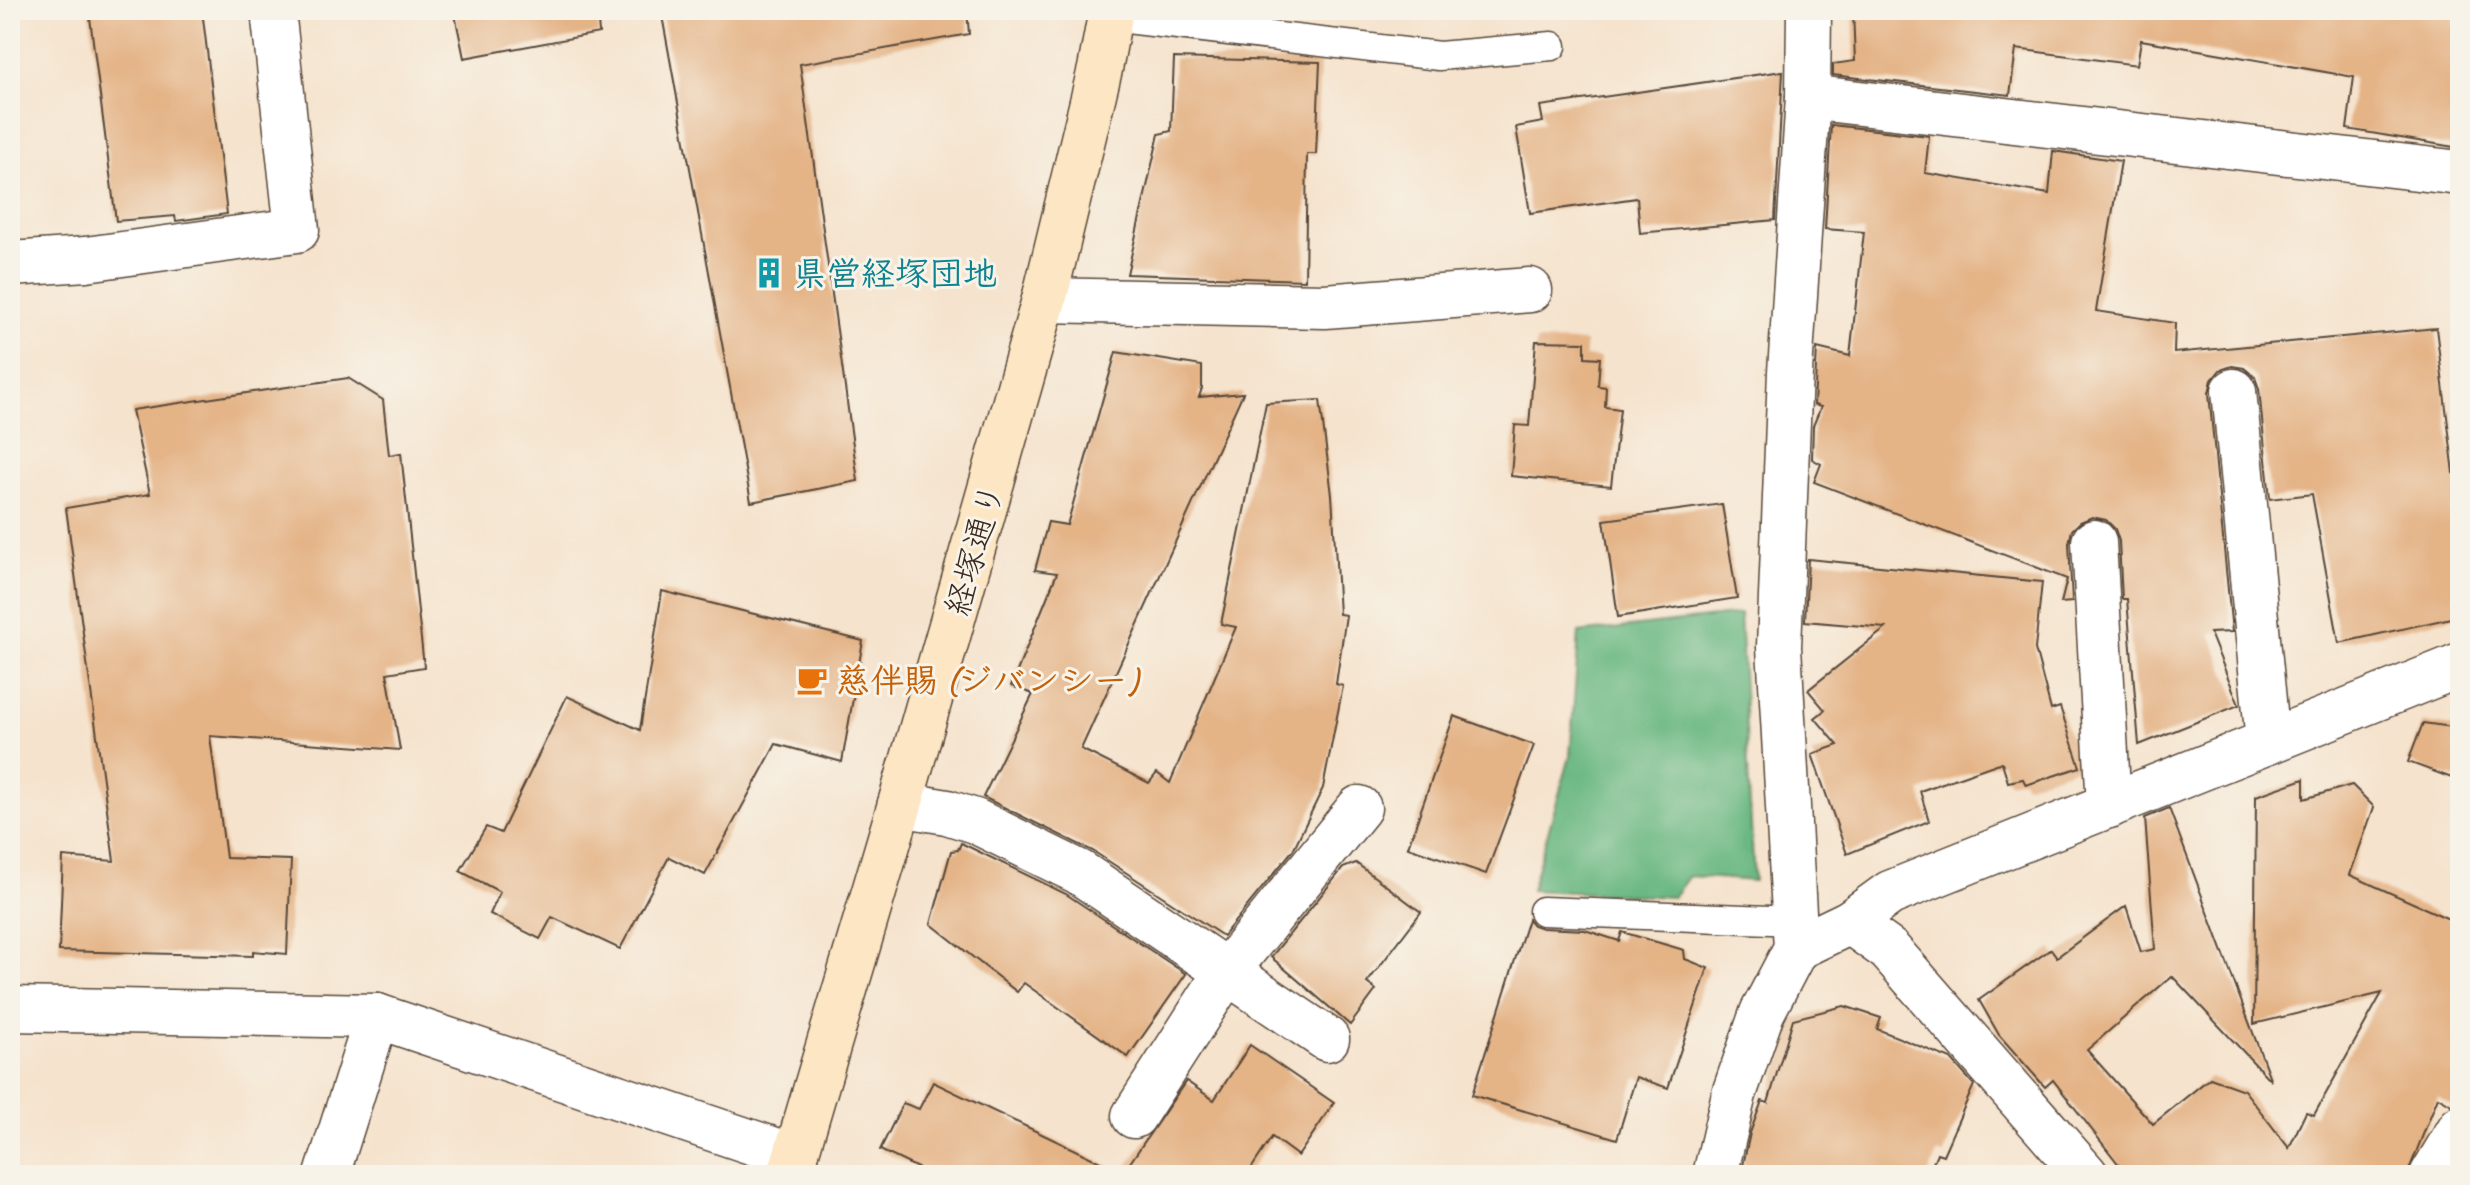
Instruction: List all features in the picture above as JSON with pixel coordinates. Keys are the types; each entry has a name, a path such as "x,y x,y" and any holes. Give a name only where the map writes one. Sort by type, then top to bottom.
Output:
{"main road":[{"name":"経塚通り","path":"793,1166 1044,300 1100,69 1110,13"}],"street":[{"path":"10,264 86,259 297,230 273,10"},
{"path":"1715,1175 1734,1094 1762,1013 1795,934 1779,647 1790,372 1808,97 1809,10"},
{"path":"1808,97 2460,173"},
{"path":"1044,300 1325,306 1530,290"},
{"path":"2234,391 2268,742"},
{"path":"2094,542 2109,806"},
{"path":"1795,934 1850,922 1890,893 2460,665"},
{"path":"900,804 947,812 975,821 1079,872 1327,1039"},
{"path":"1134,1116 1227,971 1359,808"},
{"path":"1850,922 1889,950 2086,1175"},
{"path":"10,1009 377,1016 793,1166"},
{"path":"327,1175 377,1016"},
{"path":"2432,1175 2460,1128"}],"lane":[{"path":"1110,13 1439,56 1552,46"},
{"path":"1543,911 1795,934"}],"green space":[{"path":"1740,614 1754,881 1689,876 1673,897 1531,890 1570,757 1579,633"}],"building":[{"path":"89,10 202,10 227,214 176,221 175,216 116,221"},
{"path":"454,10 597,10 599,33 464,58"},
{"name":"県営経塚団地","path":"661,10 967,10 969,34 800,64 858,481 751,502"},
{"path":"1853,10 2460,10 2460,148 2347,129 2354,77 2141,40 2137,65 2016,49 2010,95 1833,75 1833,64 1855,61"},
{"path":"1174,58 1320,62 1316,154 1307,154 1305,280 1127,274 1159,134 1171,131"},
{"path":"1783,71 1775,220 1640,233 1637,198 1530,213 1516,127 1543,122 1540,106"},
{"path":"1831,125 1929,136 1925,173 2049,194 2053,151 2121,161 2096,311 2175,323 2174,353 2436,328 2454,473 2460,472 2460,616 2339,643 2312,494 2270,499 2259,389 2255,377 2244,368 2232,366 2220,370 2212,380 2209,393 2232,632 2210,633 2239,705 2139,745 2127,599 2122,599 2119,541 2115,529 2106,520 2092,517 2072,530 2069,543 2072,602 2061,603 2067,579 1814,482 1821,464 1812,459 1813,426 1821,407 1814,405 1817,348 1850,356 1864,232 1825,229"},
{"path":"1536,341 1585,342 1585,357 1600,358 1598,386 1606,387 1605,407 1620,409 1611,486 1511,476 1515,425 1529,426"},
{"path":"1116,352 1202,366 1199,397 1243,393 1081,749 1149,783 1157,773 1170,783 1236,627 1221,624 1266,403 1320,400 1332,495 1339,614 1346,615 1336,684 1343,686 1323,788 1293,850 1223,936 1093,851 983,797 1033,694 1011,686 1057,573 1035,570 1048,522 1067,525"},
{"path":"348,378 383,400 389,455 401,453 424,667 387,673 400,750 210,736 226,858 291,860 287,954 253,951 253,956 59,951 63,857 114,861 66,508 150,494 132,410"},
{"path":"1722,504 1737,598 1618,617 1604,520"},
{"path":"1808,559 2042,582 2035,649 2051,710 2060,707 2080,767 2026,785 2023,779 2008,782 2002,762 1920,791 1929,821 1847,854 1812,754 1838,745 1815,718 1825,710 1808,690 1886,628 1805,621"},
{"path":"662,591 863,641 842,762 776,744 705,875 669,857 620,949 552,917 540,939 490,914 500,892 460,871 486,827 501,833 567,696 640,730"},
{"path":"1454,716 1534,745 1486,874 1408,847"},
{"path":"2423,723 2460,728 2460,781 2408,762"},
{"path":"2304,779 2304,799 2352,785 2374,807 2350,875 2460,924 2460,1103 2452,1105 2438,1097 2407,1175 2127,1175 2053,1080 2045,1087 1999,1035 1979,1000 2051,949 2057,957 2126,906 2141,952 2155,949 2145,818 2169,808 2271,1081 2172,976 2087,1050 2153,1124 2210,1078 2244,1090 2289,1148 2306,1112 2314,1115 2382,993 2254,1024 2256,796"},
{"path":"961,843 1066,894 1186,974 1128,1057 1024,983 1017,992 931,924 951,851 958,850"},
{"path":"1356,863 1421,912 1367,983 1376,990 1350,1025 1271,957 1343,868"},
{"path":"1528,919 1542,928 1585,930 1619,941 1622,932 1684,950 1685,959 1708,968 1668,1088 1636,1077 1617,1139 1472,1095"},
{"path":"1844,1006 1881,1018 1877,1029 1951,1059 1974,1085 1943,1155 1937,1153 1928,1175 1741,1175 1750,1133 1762,1101 1768,1103 1793,1019"},
{"path":"1250,1045 1334,1103 1298,1156 1272,1137 1247,1175 932,1175 880,1150 903,1103 919,1109 933,1082 1123,1173 1186,1081 1214,1100"}],"place":[{"name":"県営経塚団地","path":"769,273"},
{"name":"慈伴賜 (ジバンシー)","path":"812,680"}]}
